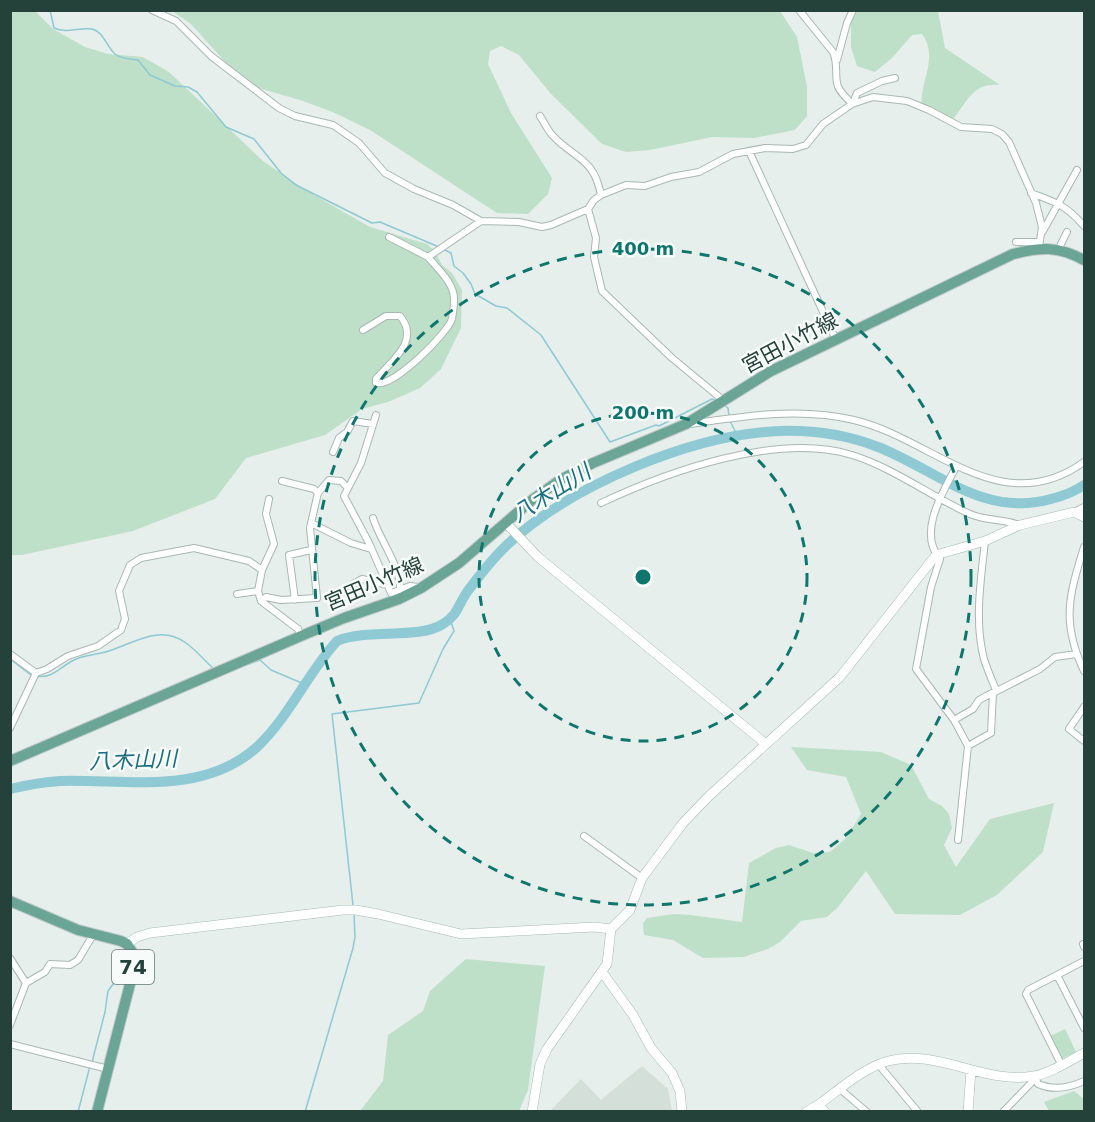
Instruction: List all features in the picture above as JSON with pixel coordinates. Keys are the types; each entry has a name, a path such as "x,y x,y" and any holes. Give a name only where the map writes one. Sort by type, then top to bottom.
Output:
{"main road":[{"name":"宮田小竹線","path":"10,761 301,636 422,588 509,526 560,480 593,463 686,424 771,371 1013,254 1039,245 1084,260"},
{"name":"74","path":"10,901 78,930 127,944 134,955 97,1112"}],"street":[{"path":"152,10 176,21 211,56 279,108 295,116 333,126 359,143 385,173 481,221 519,222 542,227 588,208 601,195 626,185 645,186 671,177 699,172 722,159 749,151 765,148 793,149 806,145 823,123 853,104 873,97 907,101 961,127 992,129 1002,134 1009,142 1036,203 1042,232"},
{"path":"799,10 837,60"},
{"path":"853,10 837,60 837,83 853,104"},
{"path":"853,104 857,93 882,81 896,78"},
{"path":"540,116 553,136 581,157 592,170 601,195"},
{"path":"749,151 836,340"},
{"path":"1016,242 1039,245 1042,232 1077,170"},
{"path":"1031,194 1058,202 1069,209 1084,226"},
{"path":"588,208 596,237 594,257 602,291 672,358 724,401"},
{"path":"428,257 481,221"},
{"path":"1058,250 1067,232"},
{"path":"363,330 386,316 400,316 405,322 406,343 401,353 376,379 376,383 380,385 395,378 429,348 452,320 455,298 451,285 428,257 389,237"},
{"path":"686,424 784,413 852,420 878,427 901,437 980,477 1018,484 1059,475 1084,462"},
{"path":"376,415 361,463 344,496 391,593"},
{"path":"333,452 339,438 347,432 353,421 373,424"},
{"path":"601,503 665,476 702,465 772,449 822,449 852,455 885,469 939,500 974,516 1020,525"},
{"path":"956,466 939,500 932,524 931,544 940,559 931,587 916,669 954,720 968,746 958,840"},
{"path":"261,601 266,597 295,600 317,598 311,550 311,523 318,493 329,480 341,481 348,488"},
{"path":"282,481 314,489 318,493"},
{"path":"269,499 266,517 274,544 262,570 258,591 261,601 298,629 301,636"},
{"path":"532,1112 540,1064 547,1049 607,964 611,929 630,910 642,878 689,816 840,677 936,555 985,541 1020,525 1074,512 1084,507"},
{"path":"1074,512 1084,516"},
{"path":"373,518 397,572 400,590"},
{"path":"311,523 351,543 371,549"},
{"path":"509,526 538,557 766,744"},
{"path":"968,746 991,733 995,691 984,660 979,635 979,606 985,541"},
{"path":"1084,547 1071,597 1069,622 1084,671"},
{"path":"10,728 36,673 68,656 98,646 121,630 125,619 119,591 130,565 141,558 195,548 249,561 262,570"},
{"path":"295,600 289,555 311,550"},
{"path":"350,586 362,579 388,585"},
{"path":"355,615 363,608 386,598 391,593 410,586 422,588"},
{"path":"237,594 258,591"},
{"path":"10,654 36,673"},
{"path":"954,720 973,709 979,700 1040,669 1055,657 1077,654"},
{"path":"1084,709 1069,729 1084,741"},
{"path":"584,836 642,878"},
{"path":"127,944 137,937 150,933 343,910 378,914 460,934 594,927 611,929"},
{"path":"10,1026 13,1011 26,983 45,972 50,964 70,965 78,960 93,935"},
{"path":"10,958 26,983"},
{"path":"1062,1064 1026,994 1028,990 1084,961"},
{"path":"602,972 633,1015 651,1048 672,1073 680,1091 681,1112"},
{"path":"1057,975 1084,1028"},
{"path":"10,1044 108,1069"},
{"path":"806,1112 821,1108 840,1089 888,1061 914,1058 1005,1077 1035,1076 1084,1053"},
{"path":"879,1065 918,1112"},
{"path":"968,1112 971,1070"},
{"path":"1035,1076 1038,1084 1055,1089 1072,1087 1084,1081"},
{"path":"1003,1112 1035,1076"},
{"path":"840,1089 867,1112"}],"shaded area":[{"path":"642,1066 668,1089 672,1111 550,1111 581,1079 601,1100"}],"green space":[{"path":"34,10 53,29 85,47 108,54 143,57 169,72 263,161 307,191 370,227 427,244 435,251 442,265 452,273 462,290 461,328 441,369 420,388 388,402 362,409 325,435 246,458 215,499 133,531 22,555 11,555 10,11"},
{"path":"172,11 780,11 797,37 807,87 807,116 795,130 754,138 712,137 650,150 626,152 602,144 551,94 519,55 501,46 490,51 488,64 511,113 552,178 548,194 528,214 497,213 370,130 303,101 255,87 235,73 191,24"},
{"path":"851,11 938,11 945,48 1000,85 984,86 978,89 954,118 940,120 922,110 929,52 922,34 912,35 892,58 875,72 857,66 851,47"},
{"path":"791,747 881,752 911,765 929,799 942,806 949,814 952,828 944,845 956,867 990,819 1054,803 1043,852 997,895 960,915 895,914 866,871 838,907 827,917 801,921 780,942 768,949 744,957 703,958 673,940 644,935 643,923 647,918 674,914 742,922 749,863 776,848 789,845 813,853 830,852 846,838 861,814 846,777 807,770"},
{"path":"466,959 545,966 528,1090 519,1111 360,1111 383,1081 388,1035 423,1011 430,991"},
{"path":"1065,1029 1076,1052 1061,1059 1050,1036"},
{"path":"1074,1091 1084,1099 1084,1111 1049,1111 1044,1102"}],"waterway":[{"path":"50,10 54,28 96,30 117,56 138,60 150,75 175,86 188,87 197,92 226,127 254,139 281,173 296,185 372,223 380,222 439,247"},
{"path":"443,249 451,253 454,266 463,273 475,294 496,306 507,308 541,335 610,442 656,425 659,426 714,400"},
{"path":"724,405 728,408 729,416"},
{"path":"730,421 738,437"},
{"name":"八木山川","path":"10,789 60,781 163,782 213,773 236,762 257,747 279,722 316,667 337,641 363,635 420,632 443,624 455,613 467,592 497,555 534,522 599,483 635,467 710,442 746,434 780,431 805,431 842,436 878,447 961,489 1004,502 1026,503 1051,499 1068,494 1084,485"},
{"path":"353,905 332,714 419,703 443,649 454,631 450,619"},
{"path":"36,676 47,676 81,657 107,652 140,639 158,635 167,635 186,643 213,668"},
{"path":"10,659 31,675"},
{"path":"249,664 260,660 271,670 304,684"},
{"path":"305,1112 353,948 354,913"},
{"path":"92,1062 108,991 128,964"},
{"path":"78,1112 90,1066"}]}
